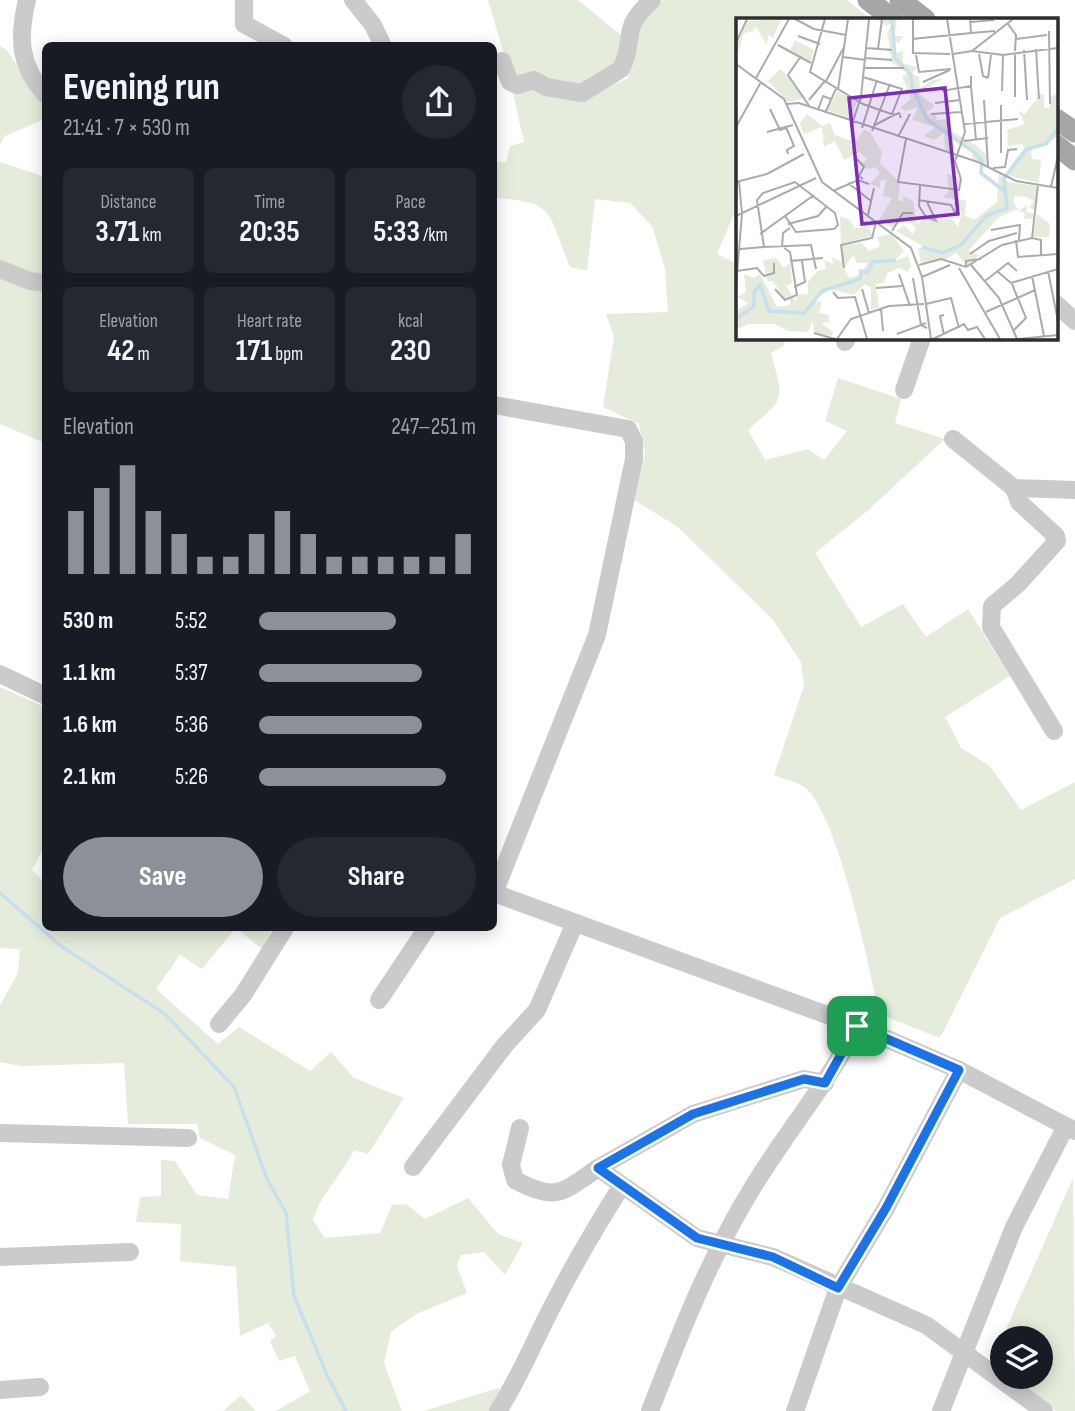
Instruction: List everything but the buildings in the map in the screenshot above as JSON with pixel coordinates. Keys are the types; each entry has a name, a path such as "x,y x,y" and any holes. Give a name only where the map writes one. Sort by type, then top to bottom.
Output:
{"main road":[{"path":"868,0 892,18"},
{"path":"900,0 923,12"},
{"path":"1058,119 1075,132"},
{"path":"1058,147 1075,160"}],"street":[{"path":"244,0 244,24 277,42"},
{"path":"353,0 373,25 381,42"},
{"path":"502,61 510,82 517,85 532,80 571,94 582,93 621,69 631,25 637,14 652,0"},
{"path":"27,1 22,56 27,72 42,91"},
{"path":"0,269 30,281 42,282"},
{"path":"1058,306 1075,321"},
{"path":"904,390 921,340"},
{"path":"497,406 628,429 635,447 619,540 597,635 497,885"},
{"path":"953,439 1014,488 1018,502 1056,536 1058,541 1018,584 992,606 992,627 1054,731"},
{"path":"1014,488 1075,490"},
{"path":"0,674 42,694"},
{"path":"497,894 857,1026 959,1070 1070,1129 1014,1227 941,1411"},
{"path":"413,1167 505,1045 537,1010 575,923"},
{"path":"219,1024 243,995 283,931"},
{"path":"379,1000 425,931"},
{"path":"650,1411 722,1243 753,1187 825,1083 857,1026"},
{"path":"794,1411 838,1288 886,1208 959,1070"},
{"path":"520,1128 513,1154 515,1180 540,1193 556,1194 693,1114 804,1079 825,1083"},
{"path":"0,1133 188,1138"},
{"path":"598,1168 621,1187 697,1238 773,1257 926,1325 1044,1411"},
{"path":"498,1411 523,1372 552,1307 588,1238 621,1187"},
{"path":"0,1257 130,1252"},
{"path":"0,1390 40,1387"}],"green space":[{"path":"488,0 578,0 622,36 617,65 578,90 511,78"},
{"path":"663,0 847,0 870,18 736,18 736,209 717,254 736,264 736,340 786,340 783,346 771,353 779,397 769,411 748,430 765,460 808,449 824,460 847,431 825,421 838,378 901,399 895,423 945,439 866,512 815,553 861,627 903,604 926,637 968,609 1010,676 945,717 961,748 990,766 1021,810 1075,782 1075,879 1000,918 940,1038 879,1014 850,893 828,826 816,802 804,787 774,775 804,686 801,662 773,620 678,527 634,500 645,453 639,424 603,407 614,337 606,314 668,312 665,269 652,226 630,203 595,199 587,271 570,267 552,222 540,207 497,198 497,162 506,162 510,146 524,142 512,89 534,85 592,95 628,78 631,35"},
{"path":"0,46 7,50 42,104 42,120 5,136 0,145"},
{"path":"0,162 42,176 42,442 0,424"},
{"path":"0,687 42,706 42,851 32,870 42,880 42,931 234,931 202,969 180,955 156,989 218,1044 239,1027 310,1071 331,1052 354,1078 404,1098 368,1154 354,1150 321,1202 313,1220 325,1238 380,1233 392,1205 406,1204 425,1219 468,1198 498,1234 523,1243 505,1275 484,1252 461,1255 457,1266 467,1293 416,1314 391,1332 384,1363 402,1411 276,1411 310,1391 295,1356 279,1361 270,1341 276,1336 268,1323 240,1336 236,1267 180,1261 181,1224 136,1222 140,1197 161,1196 161,1160 175,1161 197,1195 228,1199 235,1155 200,1138 197,1124 128,1124 124,1063 21,1066 0,1062 0,1005 18,973 20,949 0,948"},
{"path":"240,931 271,931 262,949"},
{"path":"1073,1178 1075,1411 1056,1411 1027,1389 1053,1389 1053,1326 1007,1326"},
{"path":"498,1388 508,1402 504,1411 424,1411"},
{"path":"241,1395 256,1411 223,1411"}],"waterway":[{"path":"0,893 42,929"},
{"path":"44,931 61,946 165,1014 234,1087 267,1179 286,1213 294,1296 327,1375 346,1411"}],"route":[{"path":"857,1026 959,1070 886,1208 838,1288 773,1257 697,1238 621,1187 598,1168 693,1114 804,1079 825,1083 835,1070 857,1026"}]}
